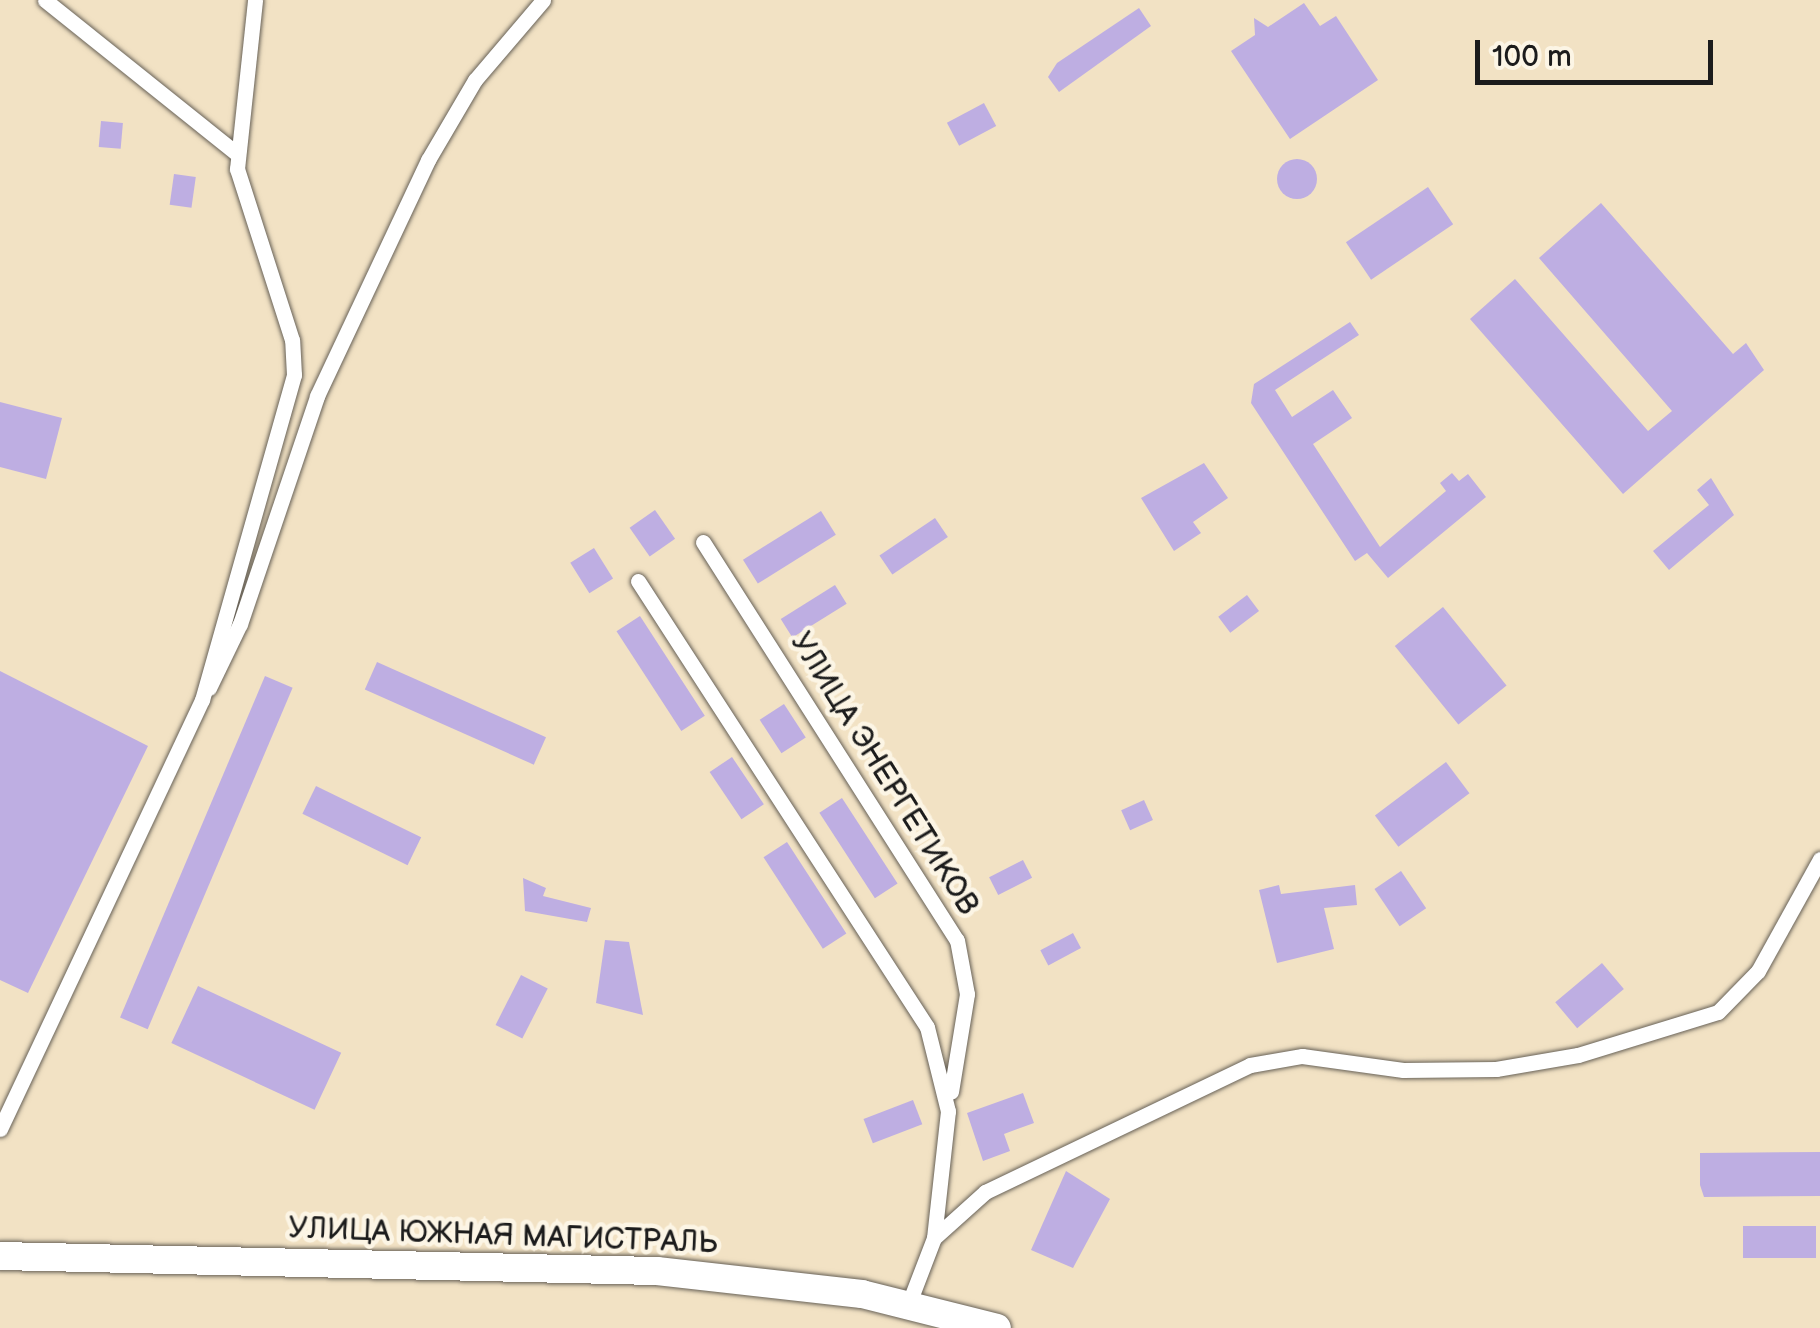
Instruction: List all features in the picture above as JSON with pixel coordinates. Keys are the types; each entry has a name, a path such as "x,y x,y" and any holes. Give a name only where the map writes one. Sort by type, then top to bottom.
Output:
{"highway":[{"name":"УЛИЦА ЮЖНАЯ МАГИСТРАЛЬ","path":"0,1256 546,1264 750,1279 909,1303 997,1328"}],"street":[{"path":"45,0 236,152"},
{"path":"202,700 294,376 292,340 236,152 255,0"},
{"path":"0,1129 240,624 316,396 428,160 460,102 542,0"},
{"name":"УЛИЦА ЭНЕРГЕТИКОВ","path":"703,542 957,940 967,994 948,1110 934,1238 909,1303"},
{"path":"638,581 927,1027 948,1110"},
{"path":"934,1238 1015,1174 1250,1065 1302,1056 1403,1070 1496,1069 1699,1021 1750,982 1820,859"}],"building":[{"path":"1304,3 1320,26 1336,16 1378,80 1290,139 1231,51 1255,35 1254,18 1268,27"},
{"path":"1139,8 1151,26 1059,92 1048,77 1057,63"},
{"path":"984,103 996,126 959,146 947,123"},
{"path":"101,121 123,123 121,149 99,147"},
{"path":"1297,159 1311,165 1317,179 1311,193 1297,199 1283,193 1277,179 1283,165"},
{"path":"174,174 196,177 191,208 170,205"},
{"path":"1428,187 1453,224 1371,280 1346,242"},
{"path":"1601,203 1733,354 1746,343 1764,370 1623,494 1470,319 1515,279 1648,431 1672,411 1539,258"},
{"path":"1350,322 1359,335 1275,390 1292,417 1333,390 1352,418 1313,444 1380,547 1446,491 1440,483 1452,473 1459,481 1468,474 1486,497 1388,578 1367,553 1355,561 1251,403 1254,384"},
{"path":"0,402 62,418 46,479 0,467"},
{"path":"1204,463 1228,498 1193,522 1201,533 1174,551 1141,498"},
{"path":"1711,478 1734,515 1669,570 1653,551 1709,505 1697,490"},
{"path":"655,510 675,539 650,556 630,528"},
{"path":"821,511 836,535 758,583 743,560"},
{"path":"935,518 948,537 892,575 879,555"},
{"path":"594,548 613,579 589,593 570,563"},
{"path":"835,585 847,604 792,638 781,619"},
{"path":"1247,595 1259,611 1230,633 1218,617"},
{"path":"1443,607 1507,685 1458,725 1395,646"},
{"path":"640,616 705,716 681,731 617,631"},
{"path":"377,662 546,737 534,765 365,689"},
{"path":"0,671 148,746 28,993 0,980"},
{"path":"265,676 293,688 148,1029 120,1018"},
{"path":"784,704 806,738 781,753 760,720"},
{"path":"732,757 764,804 741,819 710,772"},
{"path":"1446,762 1469,793 1398,847 1375,816"},
{"path":"316,786 421,837 408,865 302,814"},
{"path":"842,798 898,884 875,898 819,813"},
{"path":"1144,800 1153,820 1130,830 1121,810"},
{"path":"787,842 846,933 823,949 764,857"},
{"path":"1023,860 1032,878 998,895 989,877"},
{"path":"1401,871 1426,908 1400,926 1374,889"},
{"path":"523,878 546,888 543,896 591,908 587,922 525,911"},
{"path":"1279,885 1281,894 1355,885 1357,905 1324,908 1334,949 1277,963 1259,890"},
{"path":"1073,933 1081,948 1048,965 1040,950"},
{"path":"605,940 629,942 643,1015 596,1003"},
{"path":"1602,963 1624,989 1577,1028 1555,1002"},
{"path":"521,975 548,989 522,1039 496,1025"},
{"path":"198,986 341,1053 315,1110 171,1043"},
{"path":"1023,1093 1034,1123 1004,1134 1010,1151 983,1161 967,1113"},
{"path":"913,1100 922,1124 873,1143 864,1119"},
{"path":"1820,1152 1820,1196 1704,1197 1700,1185 1700,1153"},
{"path":"1066,1171 1110,1199 1073,1268 1031,1250"},
{"path":"1743,1226 1816,1226 1816,1258 1743,1258"}]}
